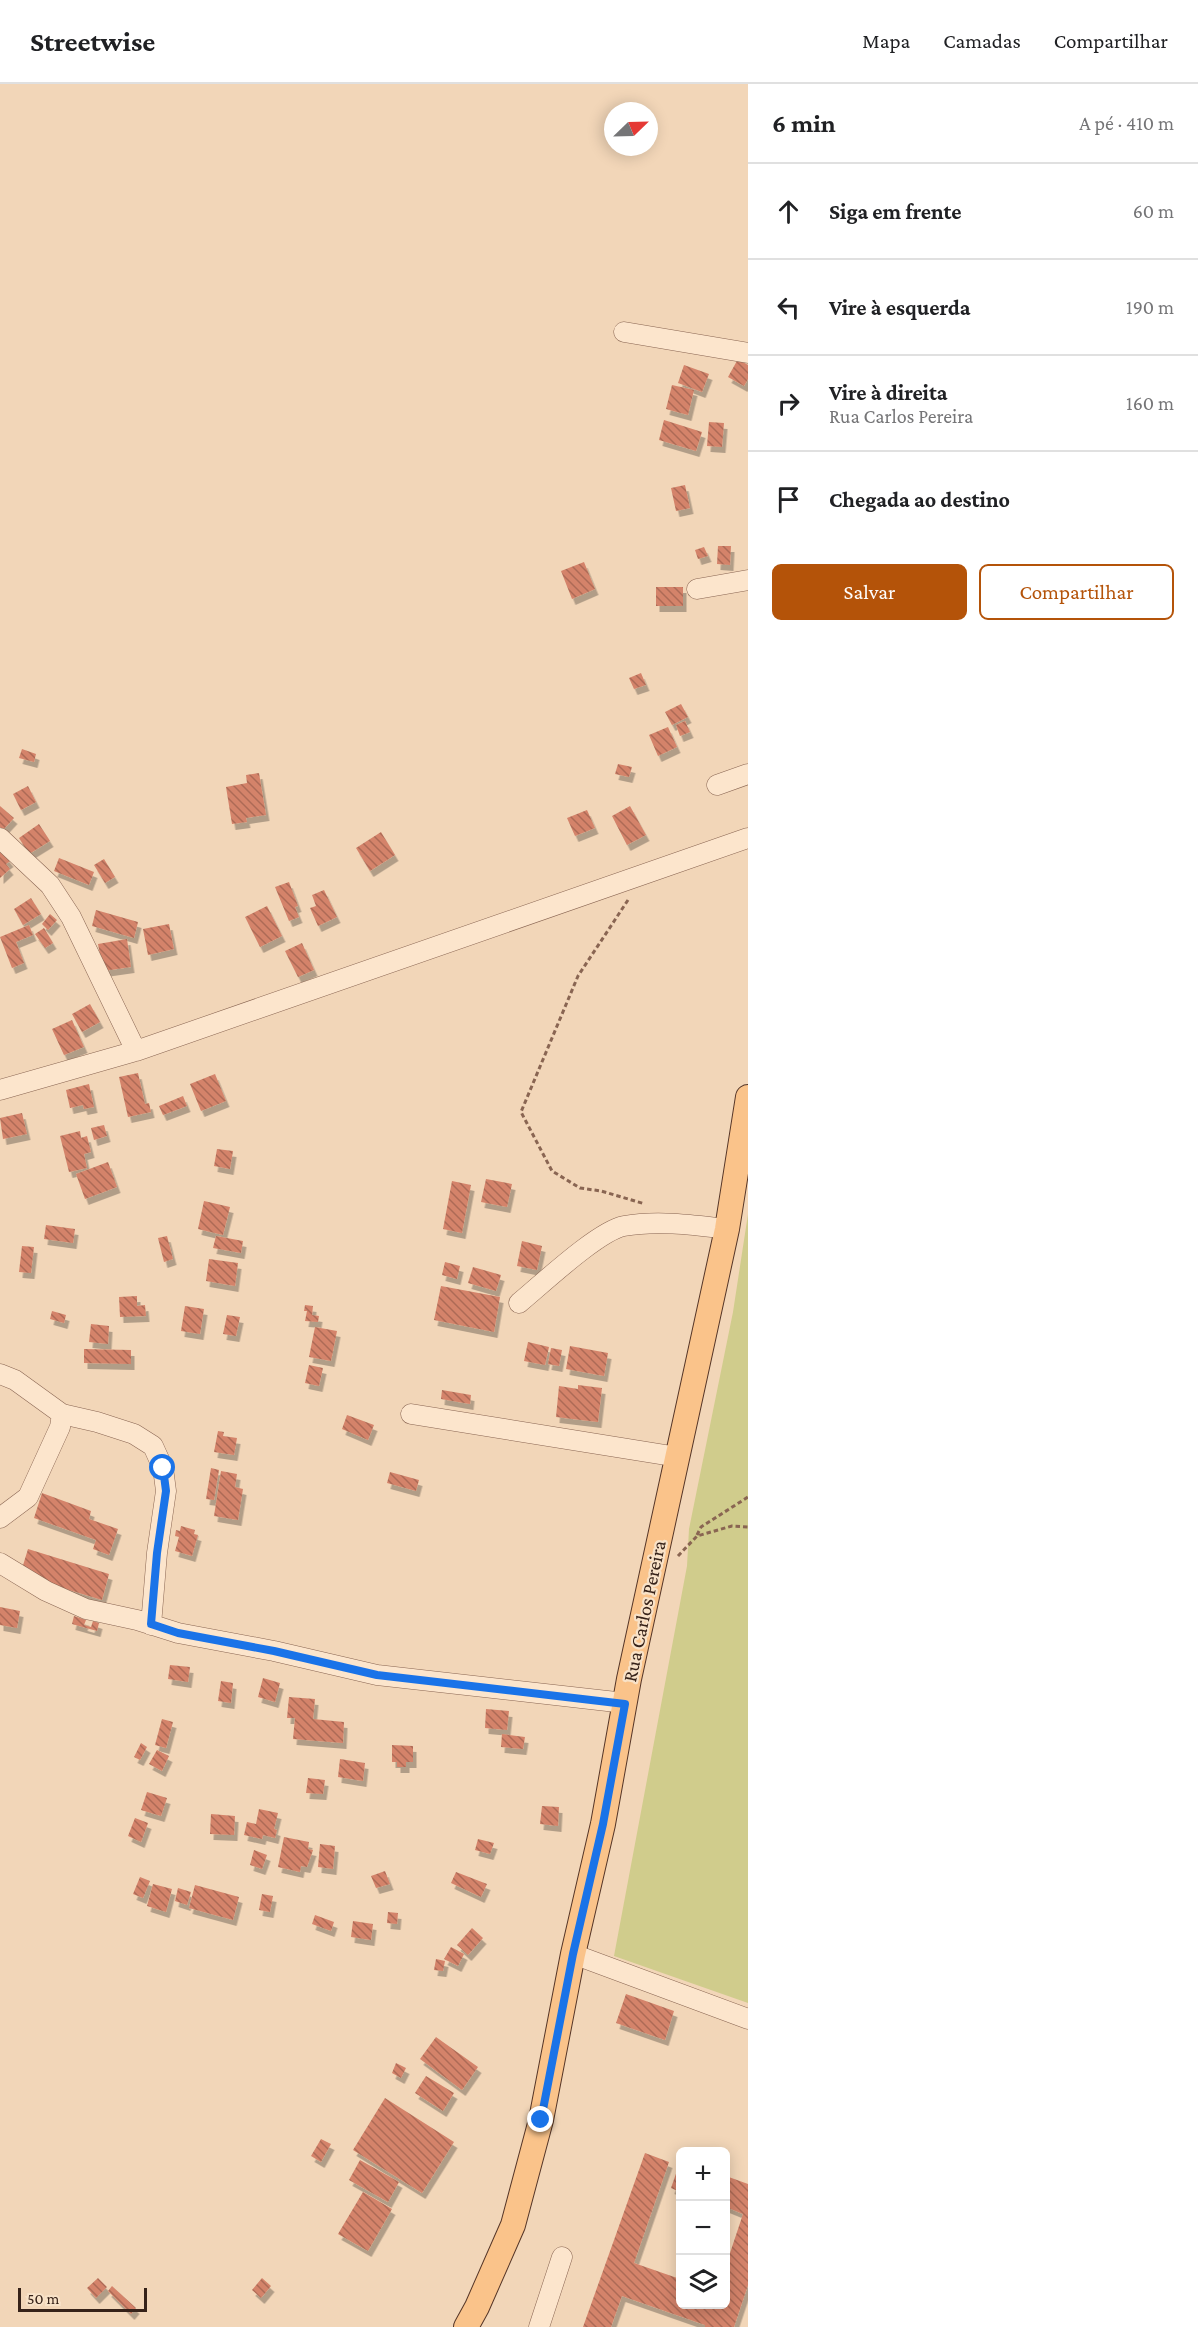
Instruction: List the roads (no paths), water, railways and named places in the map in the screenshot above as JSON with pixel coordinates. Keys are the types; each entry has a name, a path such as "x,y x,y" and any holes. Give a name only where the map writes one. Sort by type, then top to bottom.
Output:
{"main road":[{"name":"Rua Carlos Pereira","path":"466,2327 513,2224 541,2120 573,1954 603,1824 625,1704 726,1230 748,1097"}],"street":[{"path":"624,332 748,353"},
{"path":"696,589 748,580"},
{"path":"717,785 748,774"},
{"path":"0,1090 136,1051 748,837"},
{"path":"0,838 50,885 71,917 136,1051"},
{"path":"519,1303 581,1251 622,1226 688,1224 726,1230"},
{"path":"0,1374 15,1380 62,1414 134,1434 153,1446 159,1457 166,1491 157,1553 151,1624"},
{"path":"0,1518 28,1497 60,1427 62,1414"},
{"path":"411,1414 678,1457"},
{"path":"0,1563 46,1591 86,1609 151,1624 178,1633 274,1651 377,1675 625,1704"},
{"path":"573,1954 748,2019"},
{"path":"539,2327 562,2257"}]}
